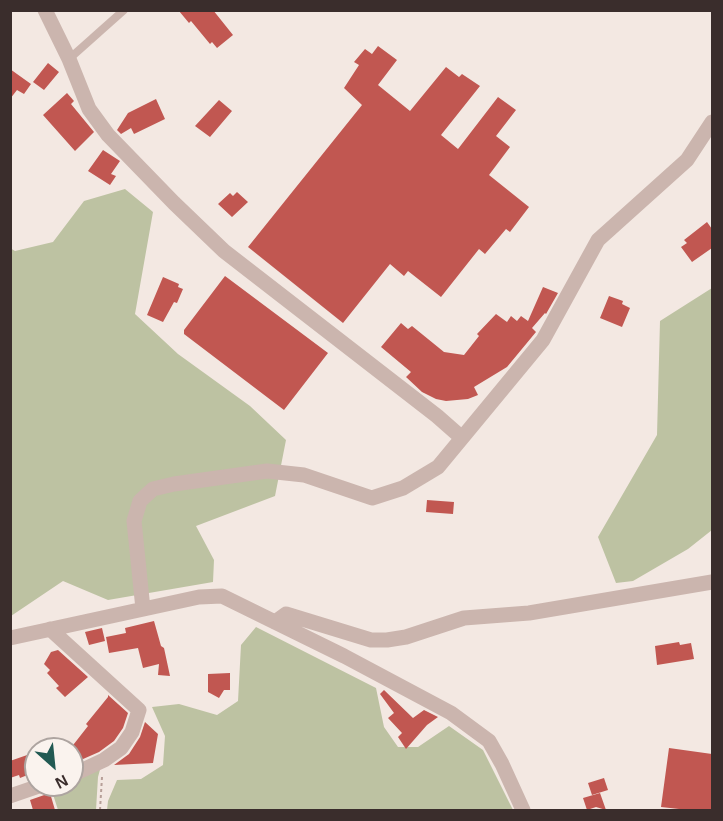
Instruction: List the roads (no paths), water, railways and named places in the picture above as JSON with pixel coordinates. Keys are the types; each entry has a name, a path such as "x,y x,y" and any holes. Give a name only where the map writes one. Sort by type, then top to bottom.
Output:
{"street":[{"path":"45,10 69,59 89,109 108,135 224,251 437,416 462,438"},
{"path":"143,609 134,520 140,501 153,489 267,471 304,475 372,498 403,488 438,467 543,340 598,240 687,160 712,122"},
{"path":"275,622 286,615 371,640 387,640 464,618 529,613 712,582"},
{"path":"10,638 198,597 222,596 452,713 489,741 523,810"},
{"path":"50,629 139,710 132,732 121,748 104,760 84,769"},
{"path":"12,796 19,810"}],"lane":[{"path":"69,59 124,10"}]}
